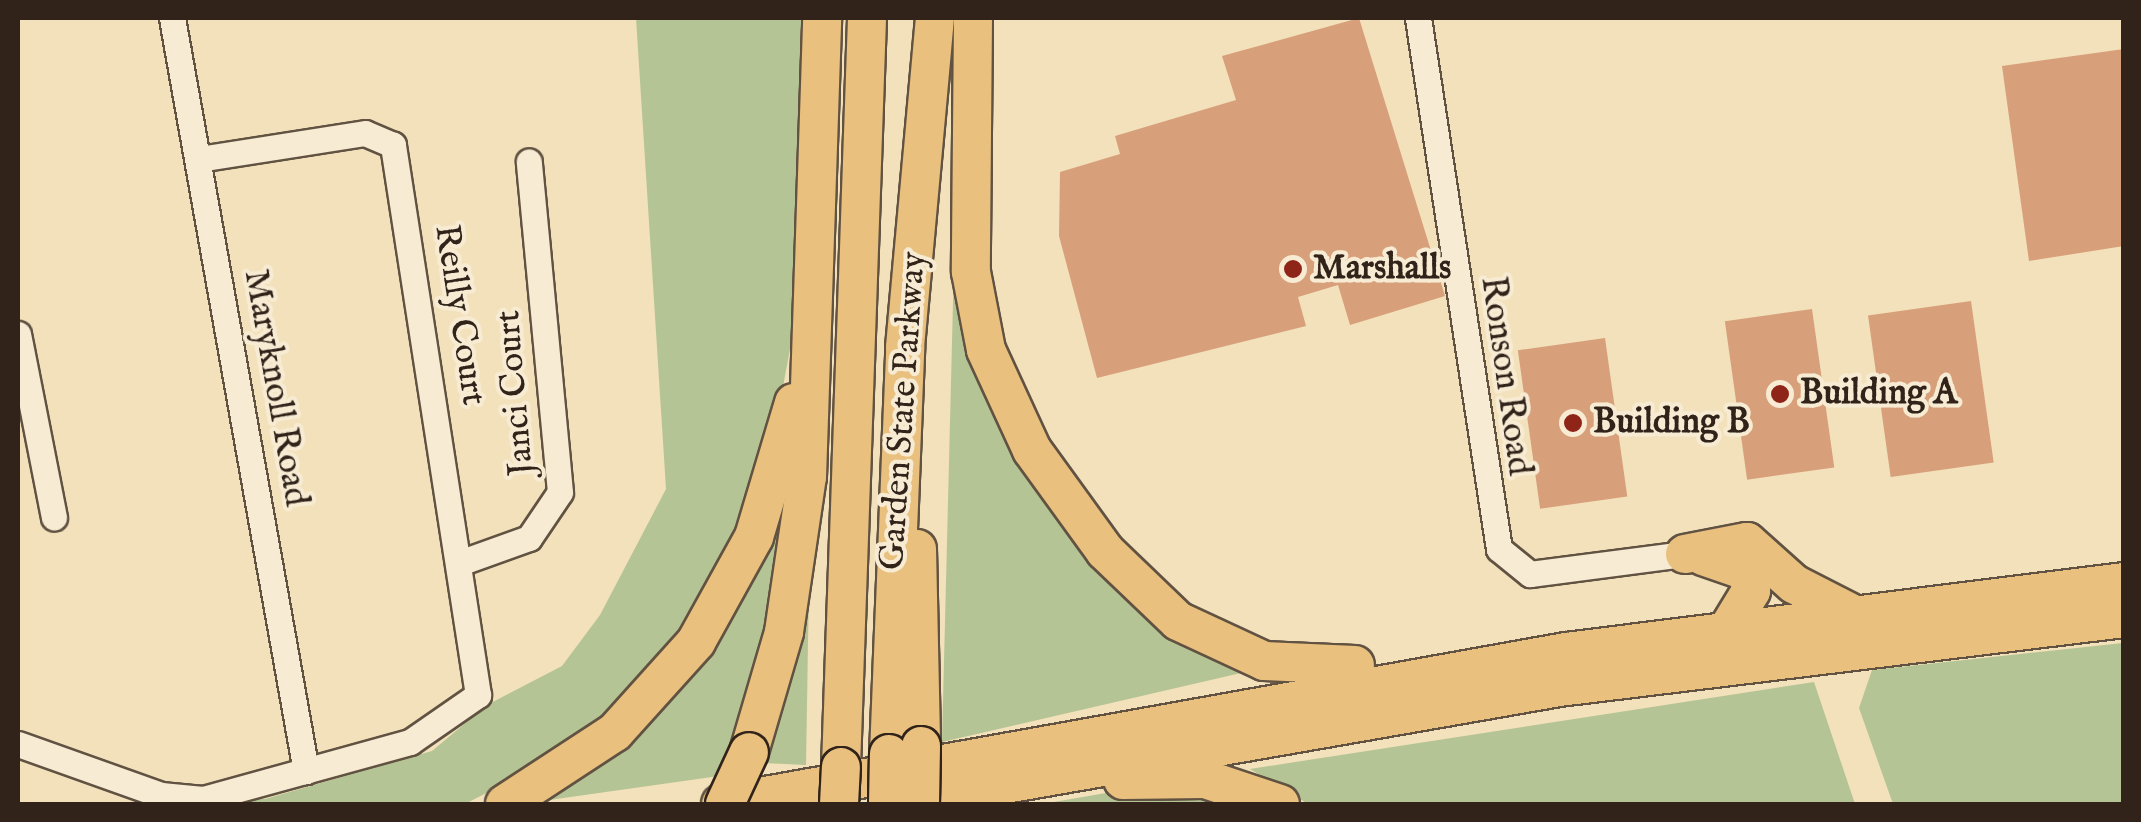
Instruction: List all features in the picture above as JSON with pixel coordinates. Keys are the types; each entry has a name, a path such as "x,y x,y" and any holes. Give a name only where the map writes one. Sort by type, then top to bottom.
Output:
{"highway":[{"path":"723,804 749,752 792,589 810,424 809,337 822,18"},
{"name":"Garden State Parkway","path":"838,804 867,18"},
{"name":"Garden State Parkway","path":"890,804 905,750 905,347 935,18"},
{"path":"973,18 966,218 986,350 1040,464 1127,574 1194,632 1283,664 1344,666 1471,648 1566,652"},
{"path":"504,804 616,732 696,642 754,537 809,337"},
{"path":"1685,554 1748,542 1794,584 1849,612"},
{"path":"1685,554 1749,572 1751,591 1728,628"},
{"path":"723,804 1566,652 1849,612 2124,582"},
{"path":"931,799 1560,687 2124,618"},
{"path":"905,750 931,799"},
{"path":"890,804 1182,777 1280,804"}],"street":[{"name":"Maryknoll Road","path":"172,18 306,771"},
{"name":"Ronson Road","path":"1418,18 1499,548 1530,574 1685,554"},
{"name":"Reilly Court","path":"199,159 365,133 393,145 462,562 478,695 410,742 306,771"},
{"name":"Janci Court","path":"462,562 530,538 560,492 529,160"},
{"path":"18,334 26,418 54,517"},
{"path":"18,744 181,800 306,771"}],"green space":[{"path":"636,18 809,18 795,322 772,446 741,527 661,671 591,739 465,804 163,804 265,799 432,751 487,705 562,666 600,615 666,489"},
{"path":"954,262 1005,439 1122,588 1254,670 942,742"},
{"path":"788,475 763,669 719,776 521,804 601,756"},
{"path":"809,583 806,765 763,763"},
{"path":"2123,643 2123,804 1893,804 1859,708 1872,670"},
{"path":"1814,682 1855,804 1308,804 1250,769"},
{"path":"1106,793 1229,793 1248,804 1042,804"}],"building":[{"path":"1359,18 1445,296 1350,325 1338,285 1298,297 1306,326 1097,378 1059,236 1060,172 1120,154 1115,136 1236,100 1222,56"},
{"path":"2124,49 2124,246 2029,261 2002,66"},
{"path":"1971,301 1994,462 1891,477 1868,315"},
{"name":"Building A","path":"1812,309 1834,467 1747,480 1725,321"},
{"name":"Building B","path":"1605,338 1627,496 1540,509 1518,350"}],"place":[{"name":"Marshalls","path":"1293,269"},
{"name":"Building A","path":"1780,394"},
{"name":"Building B","path":"1573,423"}]}
